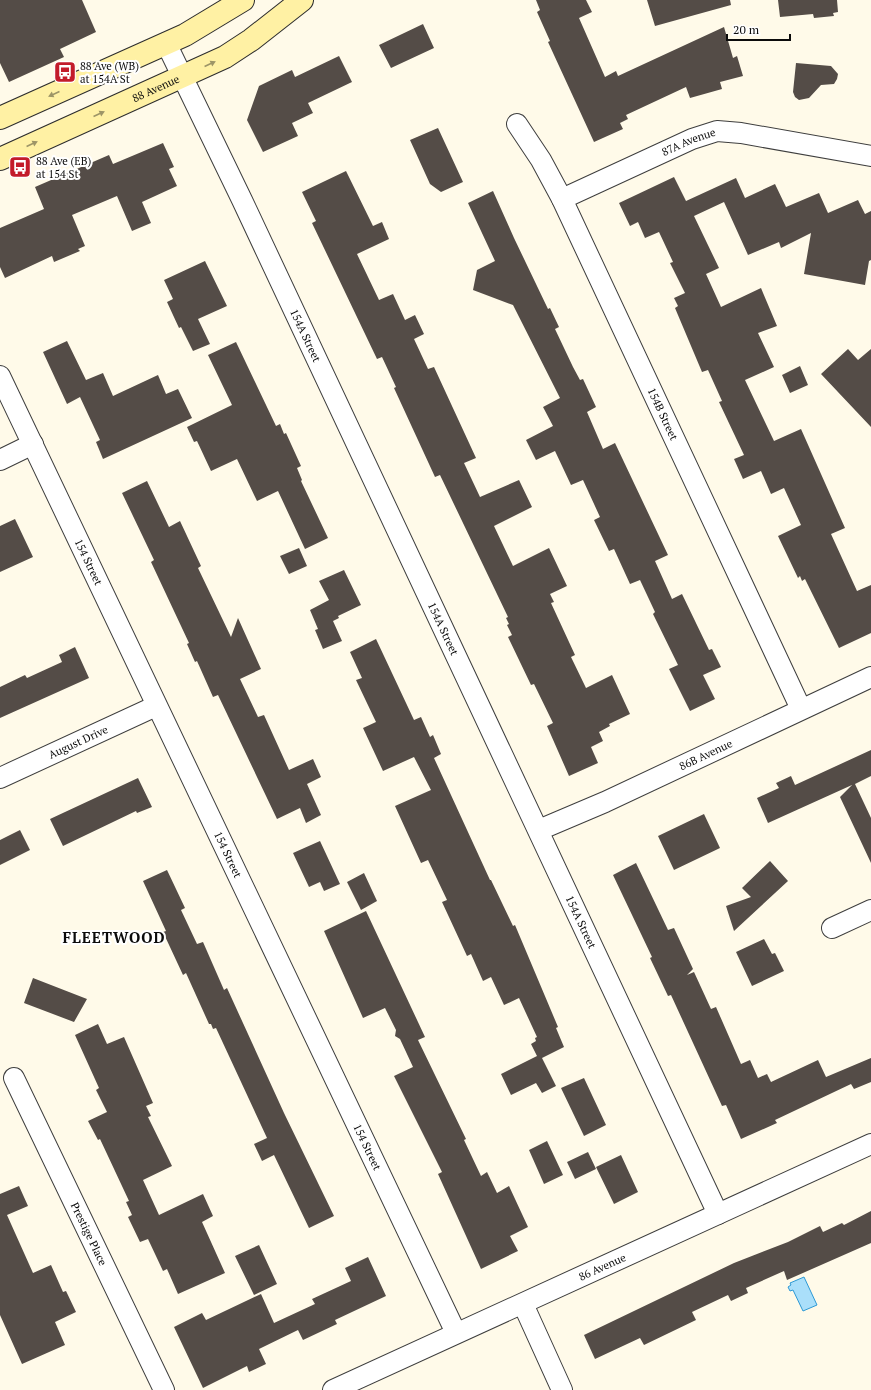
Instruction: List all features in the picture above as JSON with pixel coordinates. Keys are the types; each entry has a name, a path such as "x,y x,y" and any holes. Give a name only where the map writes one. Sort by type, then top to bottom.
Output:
{"main road":[{"path":"0,118 166,43 221,14 243,0"},
{"name":"88 Avenue","path":"0,159 238,49 302,0"}],"street":[{"name":"154A Street","path":"166,43 242,200 539,830 718,1214"},
{"name":"154B Street","path":"517,124 541,160 562,199 801,709"},
{"name":"87A Avenue","path":"562,199 681,144 717,131 741,133 871,156"},
{"name":"154 Street","path":"0,376 456,1333"},
{"path":"0,460 33,444"},
{"name":"86B Avenue","path":"539,830 605,802 871,677"},
{"name":"August Drive","path":"0,778 156,706"},
{"path":"832,928 871,910"},
{"name":"Prestige Place","path":"14,1078 164,1390"},
{"name":"86 Avenue","path":"333,1390 456,1333 524,1304 871,1144"},
{"path":"524,1304 562,1390"}],"water":[{"path":"804,1277 817,1305 803,1311 793,1290 790,1291 788,1287 791,1285 790,1283"}],"building":[{"path":"0,0 82,0 96,32 60,49 64,57 9,82 0,63"},
{"path":"536,0 586,0 592,12 579,18 605,77 616,71 618,76 724,27 733,58 737,56 743,76 720,82 722,89 690,98 686,87 626,115 628,119 620,123 623,129 594,142 548,42 550,41 537,12 540,10"},
{"path":"647,0 730,0 731,5 655,26"},
{"path":"778,0 837,0 838,12 833,13 834,16 814,18 813,14 780,17"},
{"path":"423,24 434,48 391,68 379,45"},
{"path":"339,56 352,82 308,103 313,113 292,123 298,136 263,152 247,120 259,86 292,70 295,77"},
{"path":"796,63 831,66 838,74 837,79 834,84 821,85 809,98 799,100 795,97 793,92"},
{"path":"438,128 463,182 441,192 430,184 410,140"},
{"path":"163,143 174,167 169,169 177,186 142,202 151,223 132,231 117,196 72,215 85,246 78,249 80,251 54,262 52,256 5,278 0,267 0,228 44,209 35,187 109,155 113,164"},
{"path":"346,171 373,226 382,222 389,239 357,254 379,300 393,294 405,320 415,315 424,334 414,339 428,369 434,367 476,458 464,463 480,497 519,480 532,507 494,526 513,566 549,548 567,586 550,594 554,602 551,603 575,655 571,657 586,688 612,675 630,714 609,724 610,726 599,732 603,741 591,747 598,763 569,776 547,726 553,723 534,684 531,685 508,637 512,635 507,625 509,624 506,618 508,617 440,475 435,477 394,388 396,387 382,357 377,359 312,223 316,221 302,192"},
{"path":"674,177 686,201 736,178 745,198 775,184 786,207 819,193 828,213 858,200 865,214 871,211 871,260 869,261 865,285 804,274 811,233 781,248 779,242 748,255 724,202 694,216 719,268 706,274 721,307 761,288 777,326 758,333 774,367 745,380 774,441 801,429 845,528 831,534 857,591 871,585 871,633 839,648 805,579 802,581 800,576 798,578 778,536 801,525 784,488 771,494 761,471 743,479 734,459 744,455 719,402 722,401 708,370 702,372 675,308 678,306 674,298 685,293 670,263 673,262 659,232 645,238 638,222 630,226 619,203"},
{"path":"493,191 548,309 550,308 559,327 555,329 573,367 580,380 583,379 596,407 587,412 603,449 615,443 668,555 655,561 672,599 682,594 709,650 712,649 721,667 703,675 715,699 690,711 669,669 678,665 653,614 655,612 640,580 630,584 614,549 609,551 594,520 600,517 583,480 571,485 555,451 536,460 526,440 553,426 543,407 560,398 513,305 473,290 477,270 495,261 468,203"},
{"path":"205,261 227,306 198,319 210,344 193,351 181,327 179,328 167,302 173,299 164,280"},
{"path":"67,341 86,380 103,373 113,396 158,375 166,394 178,389 192,418 103,459 96,442 100,440 80,397 67,404 43,352"},
{"path":"236,342 276,426 280,424 284,434 286,433 301,466 297,468 302,480 301,481 328,538 305,549 278,491 257,501 237,459 211,471 197,441 194,442 187,427 232,405 208,355"},
{"path":"848,349 858,360 871,349 871,427 821,374"},
{"path":"800,366 808,385 790,393 782,375"},
{"path":"147,481 169,527 180,521 201,566 198,568 231,637 238,618 261,669 240,679 258,717 264,715 289,770 313,759 321,777 307,784 321,815 306,823 300,808 277,819 218,695 213,697 197,661 195,662 187,644 189,643 151,562 154,560 122,493"},
{"path":"15,519 33,557 0,572 0,526"},
{"path":"299,548 307,566 289,574 280,556"},
{"path":"344,570 361,605 338,616 339,618 333,621 342,641 323,649 315,630 318,629 310,610 329,600 319,581"},
{"path":"376,639 414,720 421,717 430,737 433,735 441,754 434,758 490,880 513,926 515,925 558,1027 556,1028 564,1047 542,1058 556,1086 542,1093 536,1083 511,1095 501,1074 537,1056 531,1044 536,1041 535,1038 537,1037 519,998 504,1005 491,977 483,981 471,954 467,956 442,902 447,900 428,860 421,863 395,806 431,790 414,757 383,771 363,728 376,722 356,680 362,678 350,652"},
{"path":"75,647 89,678 0,718 0,687 25,675 27,678 62,662 59,655"},
{"path":"871,750 871,776 855,784 871,818 871,863 840,797 852,785 768,823 757,798 779,788 776,783 791,776 795,785"},
{"path":"138,778 152,807 137,813 136,811 63,846 50,819"},
{"path":"704,814 720,848 674,870 658,836"},
{"path":"20,830 30,850 0,865 0,840"},
{"path":"320,841 340,884 324,891 320,882 309,887 293,853"},
{"path":"770,861 788,881 734,931 726,906 751,897 742,888"},
{"path":"636,863 668,930 674,928 693,969 687,975 694,972 711,1009 716,1007 741,1064 750,1060 758,1078 767,1074 771,1082 818,1060 826,1077 871,1058 871,1082 854,1089 851,1084 775,1120 777,1123 741,1139 726,1105 722,1106 671,995 668,996 650,958 652,957 613,875"},
{"path":"167,870 185,908 181,910 197,944 203,942 224,990 227,988 284,1113 334,1216 309,1228 274,1155 262,1161 254,1144 267,1138 216,1028 213,1029 211,1024 209,1024 186,973 183,975 163,932 166,931 143,881"},
{"path":"364,873 377,901 361,910 347,882"},
{"path":"366,911 425,1037 418,1040 466,1139 464,1140 481,1176 487,1172 497,1193 509,1186 528,1227 510,1236 518,1251 481,1269 438,1174 442,1172 394,1076 413,1067 400,1039 395,1036 396,1030 385,1008 363,1018 324,931"},
{"path":"764,939 772,954 775,953 784,971 752,986 736,952"},
{"path":"33,978 87,999 74,1022 24,1003"},
{"path":"98,1024 107,1044 124,1037 153,1103 146,1106 151,1116 148,1117 172,1166 143,1180 159,1215 203,1194 213,1216 202,1222 225,1273 178,1294 167,1269 163,1271 148,1239 140,1242 128,1217 132,1215 126,1202 129,1201 100,1139 98,1140 88,1121 107,1112 96,1090 99,1088 75,1035"},
{"path":"584,1078 606,1125 584,1136 561,1088"},
{"path":"547,1141 563,1175 544,1184 529,1150"},
{"path":"588,1152 596,1169 575,1179 567,1162"},
{"path":"621,1155 638,1192 614,1204 596,1167"},
{"path":"19,1186 28,1206 7,1215 33,1273 51,1265 63,1292 66,1291 76,1312 55,1322 65,1345 22,1364 0,1315 0,1194"},
{"path":"871,1211 871,1243 787,1280 784,1271 746,1288 748,1293 731,1301 728,1295 692,1312 696,1320 644,1345 640,1338 595,1359 584,1335 734,1263 788,1242 820,1226 823,1232 842,1223 844,1225"},
{"path":"259,1245 277,1284 254,1295 235,1256"},
{"path":"368,1257 386,1296 335,1320 337,1324 303,1340 298,1330 259,1349 266,1364 249,1372 247,1366 203,1388 174,1327 202,1313 206,1320 261,1294 274,1323 315,1304 312,1299 351,1281 345,1268"}],"place":[{"name":"88 Ave (WB) at 154A St","path":"65,72"},
{"name":"88 Ave (EB) at 154 St","path":"20,167"}],"district":[{"name":"FLEETWOOD","path":"114,937"}]}
